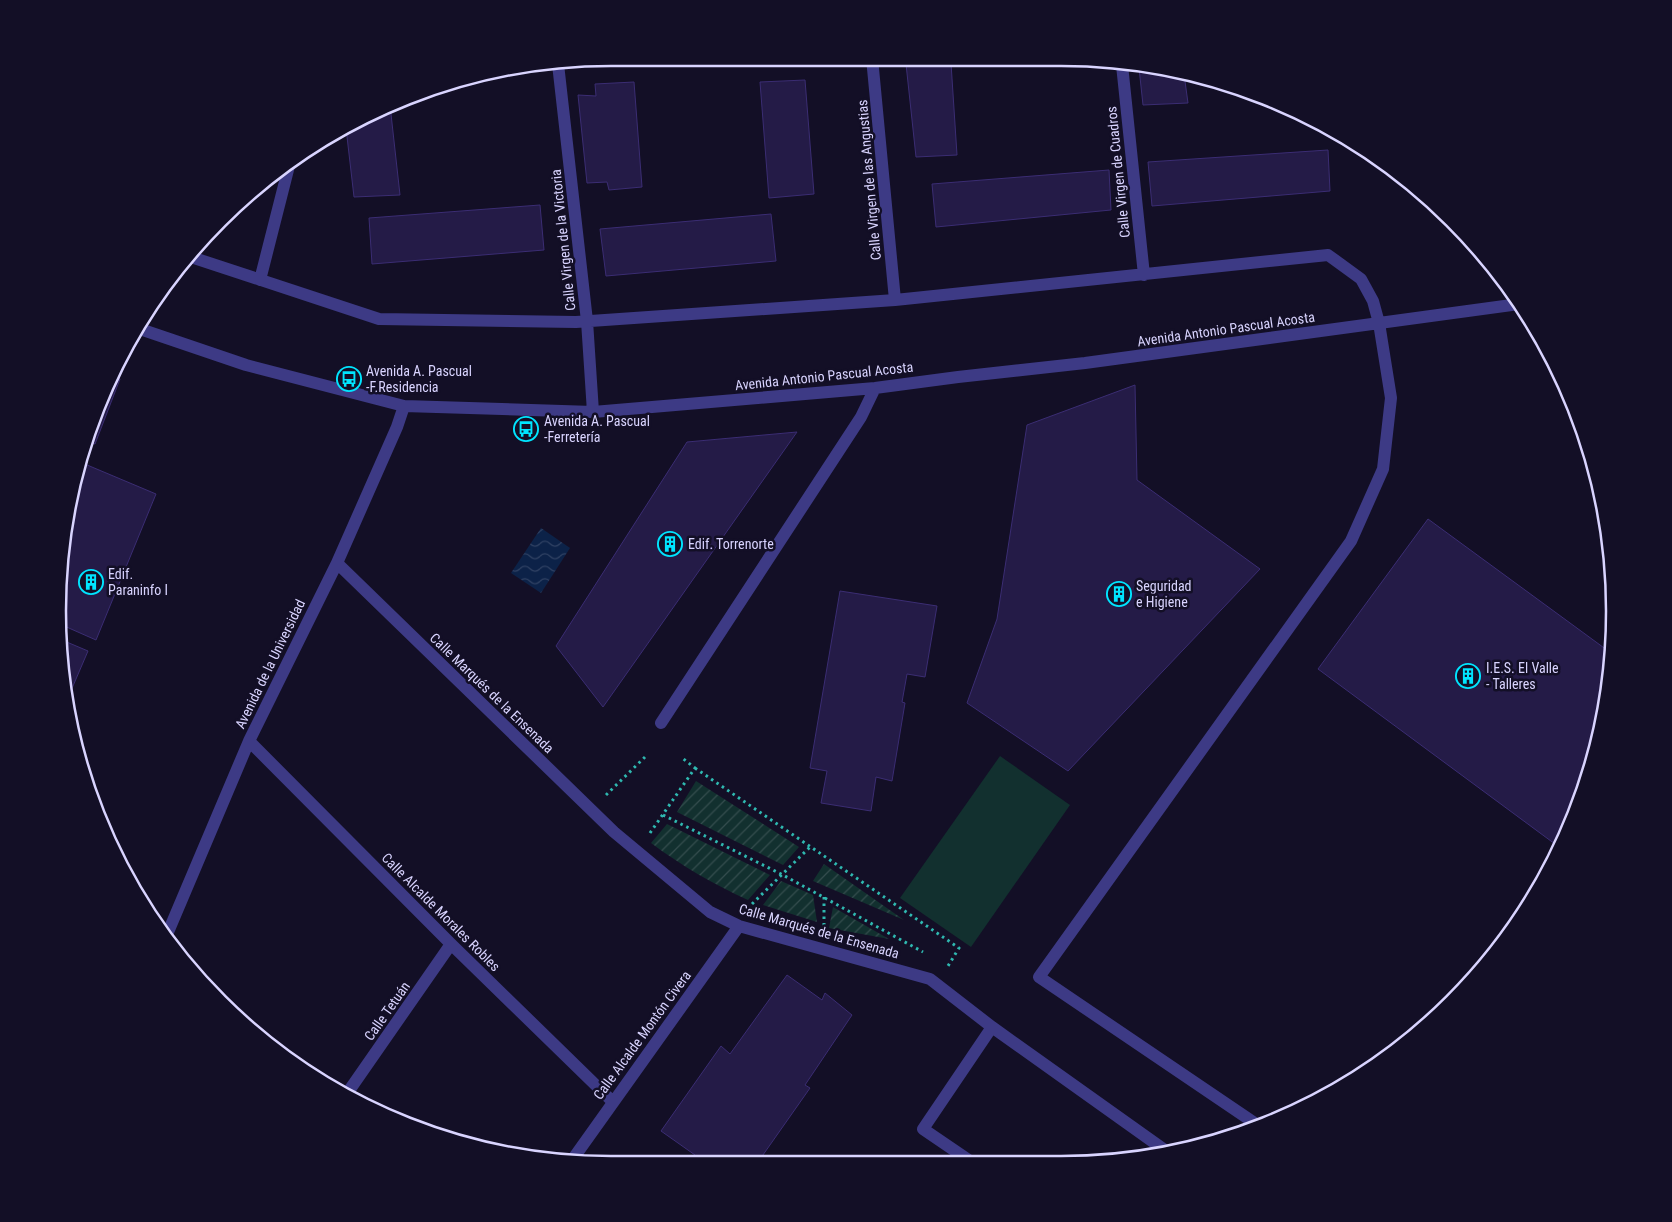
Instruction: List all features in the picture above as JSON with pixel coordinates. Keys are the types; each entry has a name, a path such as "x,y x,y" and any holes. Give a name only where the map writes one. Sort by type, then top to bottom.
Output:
{"street":[{"name":"Calle Virgen de las Angustias","path":"873,66 896,300"},
{"name":"Calle Virgen de la Victoria","path":"559,69 587,320 593,412"},
{"name":"Calle Virgen de Cuadros","path":"1122,70 1144,275"},
{"path":"260,280 287,173"},
{"path":"196,259 379,319 587,320 896,300 1328,255 1361,279 1372,302 1378,323 1392,398 1383,469 1351,541 1039,977 1251,1121"},
{"name":"Avenida Antonio Pascual Acosta","path":"144,330 246,365 404,406 593,412 875,388 1095,362 1512,305"},
{"path":"661,723 860,417 875,388"},
{"name":"Avenida de la Universidad","path":"169,929 249,741 337,563 397,427 404,406"},
{"name":"Calle Marqués de la Ensenada","path":"337,563 614,832 710,912 739,926 930,978 992,1027 1159,1146"},
{"name":"Calle Alcalde Morales Robles","path":"249,741 451,944 613,1102"},
{"name":"Calle Alcalde Montón Civera","path":"576,1155 739,926"},
{"name":"Calle Tetuán","path":"350,1089 451,944"},
{"path":"963,1156 923,1129 992,1027"}],"path":[{"path":"605,796 645,757"},
{"path":"681,757 959,948 948,966"},
{"path":"648,836 695,768"},
{"path":"663,814 783,874 930,956"},
{"path":"752,904 810,847"},
{"path":"824,897 824,928"}],"green space":[{"path":"1000,756 1070,805 971,947 900,898"},
{"path":"696,781 799,847 783,865 677,812"},
{"path":"667,824 770,875 748,900 735,894 686,867 651,843"},
{"path":"824,864 904,920 813,881"},
{"path":"781,881 813,895 817,922 763,905"},
{"path":"833,907 889,939 829,928"}],"water":[{"path":"541,528 570,548 541,593 511,573"}],"building":[{"path":"906,66 951,66 957,155 916,157"},
{"path":"1139,72 1185,81 1188,103 1143,105"},
{"path":"805,80 814,194 769,198 760,82"},
{"path":"634,82 642,187 609,190 607,182 587,183 578,95 596,96 595,84"},
{"path":"391,113 400,195 354,197 347,135"},
{"path":"1328,150 1330,191 1152,206 1148,162"},
{"path":"1109,170 1111,210 936,227 932,184"},
{"path":"540,205 544,250 372,264 369,218"},
{"path":"771,214 776,261 606,276 600,229"},
{"path":"118,378 120,379 95,444 93,443 95,436"},
{"name":"Seguridad e Higiene","path":"1135,385 1137,480 1260,569 1068,771 967,703 997,619 1027,425"},
{"name":"Edif. Torrenorte","path":"797,432 603,707 556,646 687,442"},
{"name":"Edif. Paraninfo I","path":"87,465 156,494 96,640 66,627 67,575 71,540"},
{"name":"I.E.S. El Valle - Talleres","path":"1428,519 1605,648 1595,717 1587,752 1577,786 1554,843 1318,669"},
{"path":"840,591 937,606 925,677 907,674 902,702 905,703 892,781 876,777 871,811 821,803 827,771 810,768"},
{"path":"67,642 88,651 72,688"},
{"path":"787,975 822,1000 825,993 852,1015 805,1085 810,1088 762,1156 694,1156 661,1131 721,1046 730,1054"}],"place":[{"name":"Avenida A. Pascual -F.Residencia","path":"349,379"},
{"name":"Avenida A. Pascual -Ferretería","path":"526,429"},
{"name":"Edif. Torrenorte","path":"670,544"},
{"name":"Edif. Paraninfo I","path":"91,582"},
{"name":"Seguridad e Higiene","path":"1119,594"},
{"name":"I.E.S. El Valle - Talleres","path":"1468,676"}]}
